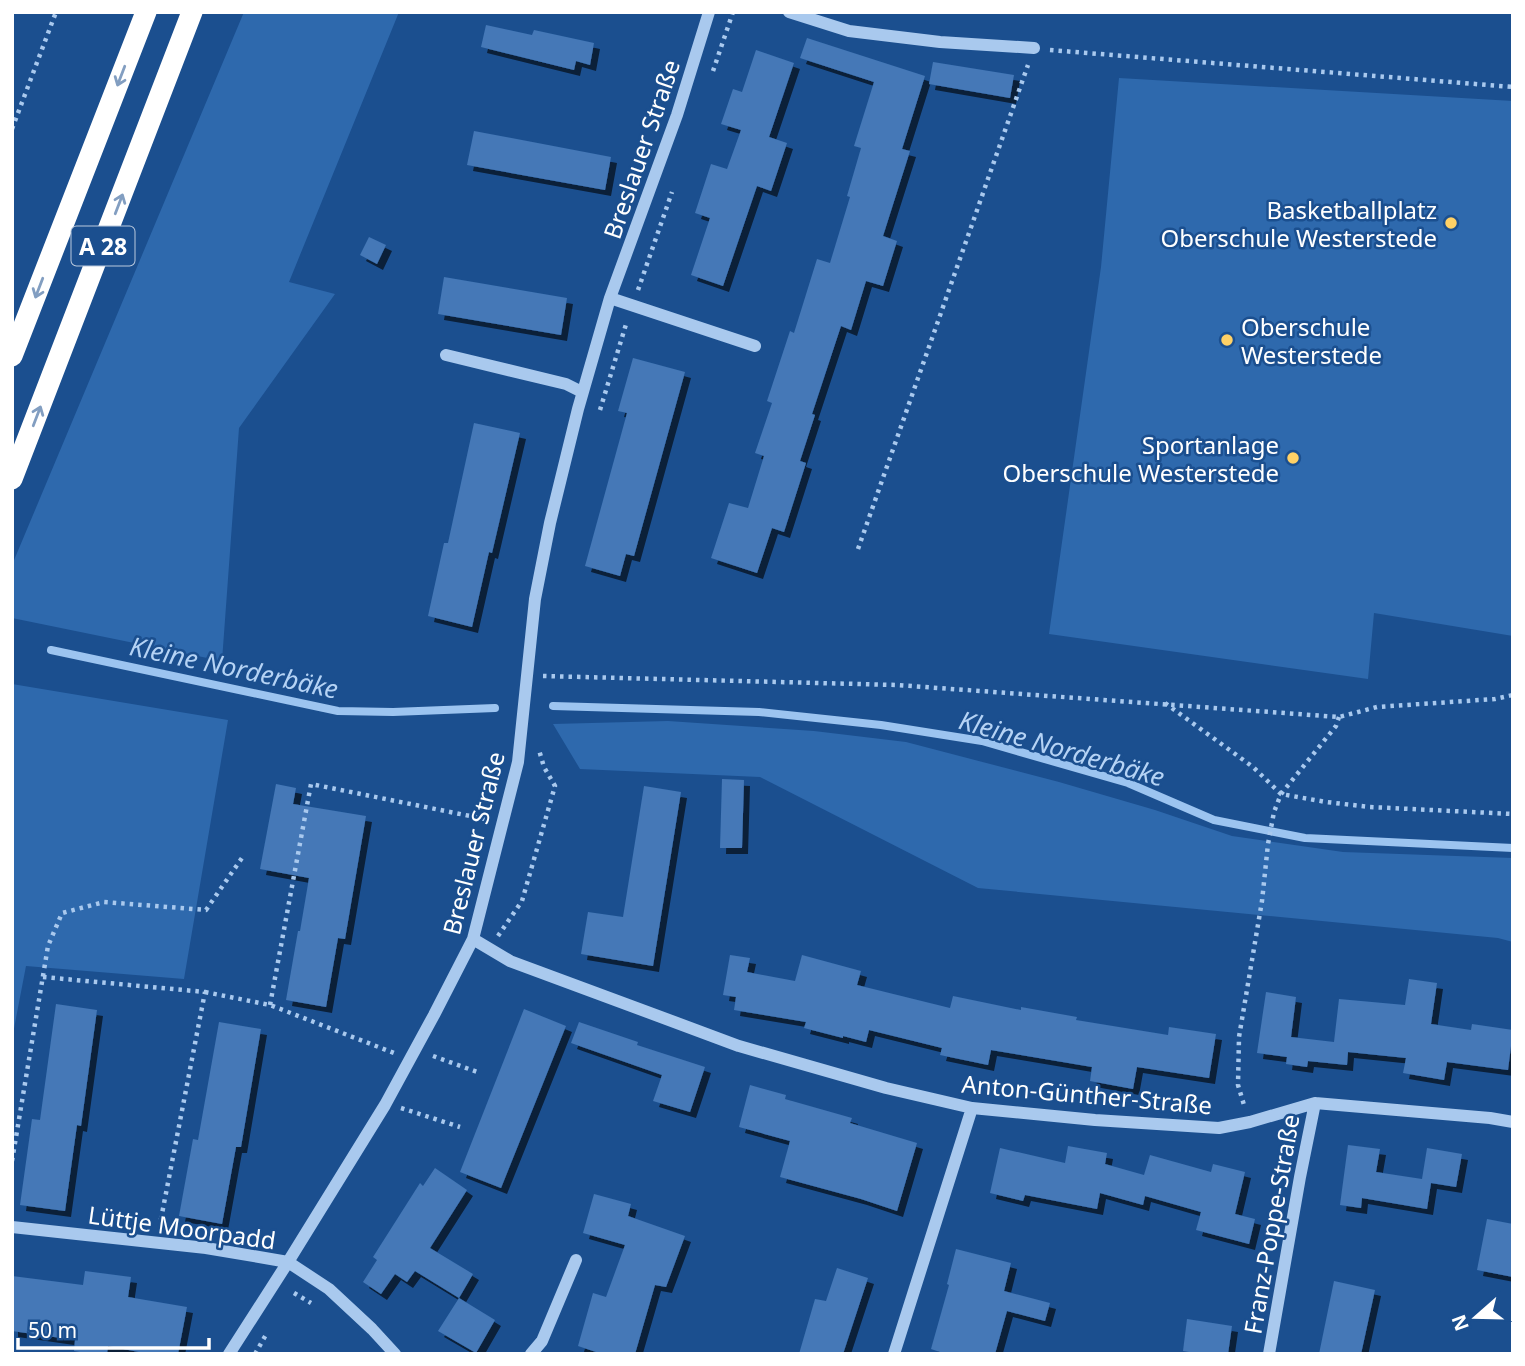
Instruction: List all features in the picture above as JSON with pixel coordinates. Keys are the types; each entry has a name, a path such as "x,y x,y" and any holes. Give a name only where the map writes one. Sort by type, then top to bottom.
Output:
{"highway":[{"name":"A 28","path":"12,356 146,12"},
{"name":"A 28","path":"12,479 192,12"}],"street":[{"name":"Breslauer Straße","path":"229,1354 385,1105 473,939 518,762 537,586 582,392 610,298 677,115 709,12"},
{"path":"789,12 849,31 940,42 1034,48"},
{"path":"610,298 755,346"},
{"path":"446,355 566,384 582,392"},
{"name":"Anton-Günther-Straße","path":"473,939 510,961 739,1046 886,1088 972,1108 1219,1128 1315,1103 1513,1122"},
{"name":"Franz-Poppe-Straße","path":"1269,1354 1315,1103"},
{"path":"894,1354 972,1108"},
{"name":"Lüttje Moorpadd","path":"12,1227 206,1248 288,1262 329,1289 395,1354"},
{"path":"531,1354 542,1341 576,1260"}],"path":[{"path":"12,129 57,12"},
{"path":"710,79 733,12"},
{"path":"858,549 1034,48 1513,87"},
{"path":"598,416 632,305 672,190"},
{"path":"542,676 897,685 1339,717 1377,707 1495,699 1513,695"},
{"path":"1165,703 1253,767 1282,794 1370,807 1513,814"},
{"path":"1250,1122 1238,1086 1239,1037 1274,812 1282,794 1336,726 1339,717"},
{"path":"270,1005 311,784 492,821"},
{"path":"12,1161 48,946 62,913 104,902 206,910 244,855"},
{"path":"43,977 205,992 270,1005 395,1053"},
{"path":"157,1242 205,992"},
{"path":"389,1064 401,1043"},
{"path":"432,1055 480,1073"},
{"path":"400,1107 460,1127"}],"shaded area":[{"path":"244,12 399,12 289,282 335,294 239,428 222,661 12,618 12,565"},
{"name":"Sportanlage Oberschule Westerstede","path":"1119,78 1513,101 1513,636 1374,613 1368,679 1049,634 1101,267"},
{"path":"12,684 228,720 184,979 26,966 12,1039"},
{"path":"668,721 814,731 906,742 1059,782 1232,836 1343,852 1513,858 1513,942 1498,938 978,888 760,777 580,769 553,724"}],"building":[{"path":"486,25 532,35 534,30 594,43 590,65 576,61 574,70 481,47"},
{"path":"807,38 925,76 902,149 910,151 883,236 897,241 883,286 866,281 851,330 841,326 812,414 815,415 800,461 806,463 784,532 772,528 757,573 711,558 729,503 748,508 764,456 755,453 772,403 767,401 790,331 794,333 817,259 830,263 850,197 847,196 861,148 854,146 874,82 800,58"},
{"path":"756,50 794,63 769,137 787,143 771,191 757,186 723,286 691,275 710,218 695,213 711,164 727,169 741,130 721,124 733,89 742,92"},
{"path":"933,62 1014,75 1010,98 929,84"},
{"path":"474,131 611,157 605,190 467,165"},
{"path":"369,237 386,245 377,264 360,255"},
{"path":"444,277 567,298 561,335 438,314"},
{"path":"633,358 685,372 634,556 626,554 620,576 585,566 627,413 618,411"},
{"path":"474,423 520,433 472,627 428,616 444,543 448,543"},
{"path":"722,779 744,780 742,848 720,848"},
{"path":"276,784 296,788 293,804 366,816 345,939 338,938 326,1007 286,1000 309,878 260,869"},
{"path":"644,786 681,792 653,966 581,954 588,912 623,917"},
{"path":"730,955 750,958 747,972 795,981 802,955 861,971 857,985 950,1008 953,996 1168,1035 1169,1027 1216,1034 1209,1078 1137,1067 1133,1089 1090,1081 1092,1067 991,1050 988,1065 940,1055 942,1048 869,1030 866,1042 804,1028 806,1022 734,1010 736,997 723,995"},
{"path":"1409,979 1437,983 1431,1024 1471,1030 1472,1024 1513,1030 1508,1070 1447,1062 1444,1080 1403,1073 1406,1058 1348,1052 1347,1065 1308,1061 1307,1067 1286,1064 1287,1057 1257,1053 1266,992 1296,997 1291,1037 1334,1042 1339,999 1405,1005"},
{"path":"56,1004 97,1010 81,1126 77,1125 65,1211 20,1205 32,1119 40,1120"},
{"path":"524,1009 566,1026 501,1188 460,1172"},
{"path":"219,1022 261,1029 241,1147 236,1147 222,1224 179,1216 193,1139 198,1140"},
{"path":"579,1022 638,1042 637,1045 705,1067 690,1112 653,1101 662,1075 571,1043"},
{"path":"750,1085 786,1095 785,1099 852,1118 850,1123 917,1143 897,1211 780,1177 790,1141 739,1127"},
{"path":"1348,1145 1380,1149 1376,1172 1422,1179 1427,1148 1462,1154 1456,1187 1431,1183 1427,1209 1362,1198 1361,1208 1340,1205"},
{"path":"1068,1146 1107,1153 1105,1164 1144,1175 1150,1155 1211,1172 1213,1164 1245,1172 1235,1214 1255,1219 1249,1244 1196,1230 1201,1212 1145,1196 1143,1205 1100,1193 1097,1209 1025,1195 1023,1201 990,1193 1000,1148 1065,1163"},
{"path":"435,1168 467,1190 430,1248 473,1274 459,1298 415,1271 407,1282 395,1274 381,1294 363,1282 377,1260 373,1257 420,1183 423,1186"},
{"path":"594,1194 631,1204 628,1216 685,1236 666,1287 655,1285 635,1354 602,1354 578,1346 593,1293 606,1297 625,1245 583,1233"},
{"path":"1487,1219 1513,1224 1513,1277 1477,1270"},
{"path":"956,1249 1011,1263 1004,1291 1050,1303 1045,1321 1007,1311 995,1354 946,1354 931,1349"},
{"path":"837,1268 868,1278 843,1354 799,1354 815,1299 826,1301"},
{"path":"85,1271 131,1277 128,1297 187,1307 178,1354 149,1354 108,1346 107,1354 91,1354 74,1351 75,1340 12,1331 12,1276 83,1285"},
{"path":"1334,1281 1375,1290 1361,1354 1319,1354"},
{"path":"459,1298 495,1320 476,1353 438,1331"},
{"path":"1187,1319 1232,1326 1228,1354 1183,1351"}],"waterway":[{"name":"Kleine Norderbäke","path":"51,650 338,711 495,708"},
{"name":"Kleine Norderbäke","path":"553,706 759,712 881,725 982,741 1128,783 1214,820 1305,838 1513,848"}],"place":[{"name":"Basketballplatz Oberschule Westerstede","path":"1451,223"},
{"name":"Oberschule Westerstede","path":"1227,340"},
{"name":"Sportanlage Oberschule Westerstede","path":"1293,458"}]}
